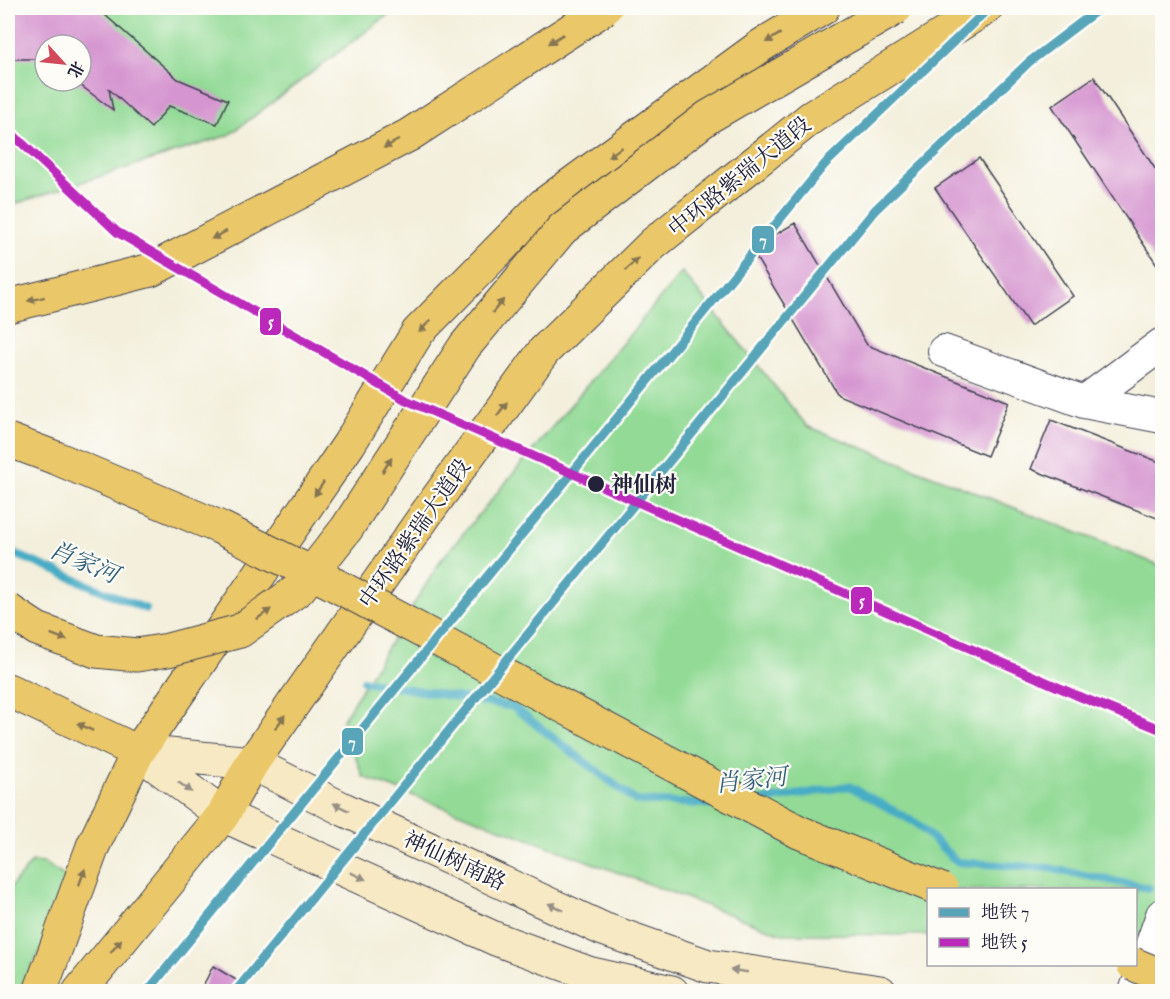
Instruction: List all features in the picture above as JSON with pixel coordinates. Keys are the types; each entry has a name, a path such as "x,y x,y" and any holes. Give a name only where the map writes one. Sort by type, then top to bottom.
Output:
{"main road":[{"path":"8,306 151,270 410,135 605,8"},
{"path":"40,992 93,846 138,752 350,444 418,332 543,205 762,45 823,8"},
{"path":"8,610 37,629 96,651 137,655 168,650 240,631 299,589 347,528 465,346 562,229 708,117 896,8"},
{"name":"中环路紫瑞大道段","path":"79,992 223,815 252,763 426,514 544,351 653,244 812,117 986,8"},
{"path":"8,440 219,527 328,581 799,832 937,888"},
{"name":"神仙树南路","path":"8,690 138,752 252,763 343,809 592,924 708,966 880,992"},
{"path":"138,752 223,815 496,939 588,973 672,992"},
{"path":"1137,966 1162,976"}],"street":[{"path":"1084,402 1162,344"},
{"path":"944,351 1084,402 1162,417"},
{"path":"1135,992 1162,915"}],"green space":[{"path":"8,8 397,8 229,135 8,206"},
{"path":"682,272 807,426 1162,566 1162,935 1137,935 1137,888 927,888 927,935 782,934 363,777 342,721 441,560"},
{"path":"32,862 44,863 77,884 18,991 8,992 8,890"}],"building":[{"path":"8,8 97,8 178,79 228,100 217,124 169,106 151,128 109,89 113,110 91,93 93,93 93,33 33,33 33,59 8,59"},
{"path":"1094,77 1162,179 1162,272 1052,106"},
{"path":"979,158 1073,296 1030,326 935,188"},
{"path":"795,223 867,345 1009,402 987,456 838,395 751,249"},
{"path":"1051,420 1162,463 1162,520 1031,469"},
{"path":"213,966 256,992 200,992"}],"waterway":[{"name":"肖家河","path":"8,551 146,609"},
{"name":"肖家河","path":"364,681 513,707 636,801 724,805"},
{"name":"肖家河","path":"761,801 849,786 916,823 957,862 1048,868 1149,888"}],"metro line":[{"name":"7","path":"147,992 825,164 989,8"},
{"name":"7","path":"235,992 875,210 1029,62 1100,8"},
{"name":"5","path":"8,130 117,232 406,400 1076,695 1162,730"}],"place":[{"name":"神仙树","path":"596,484"}]}
